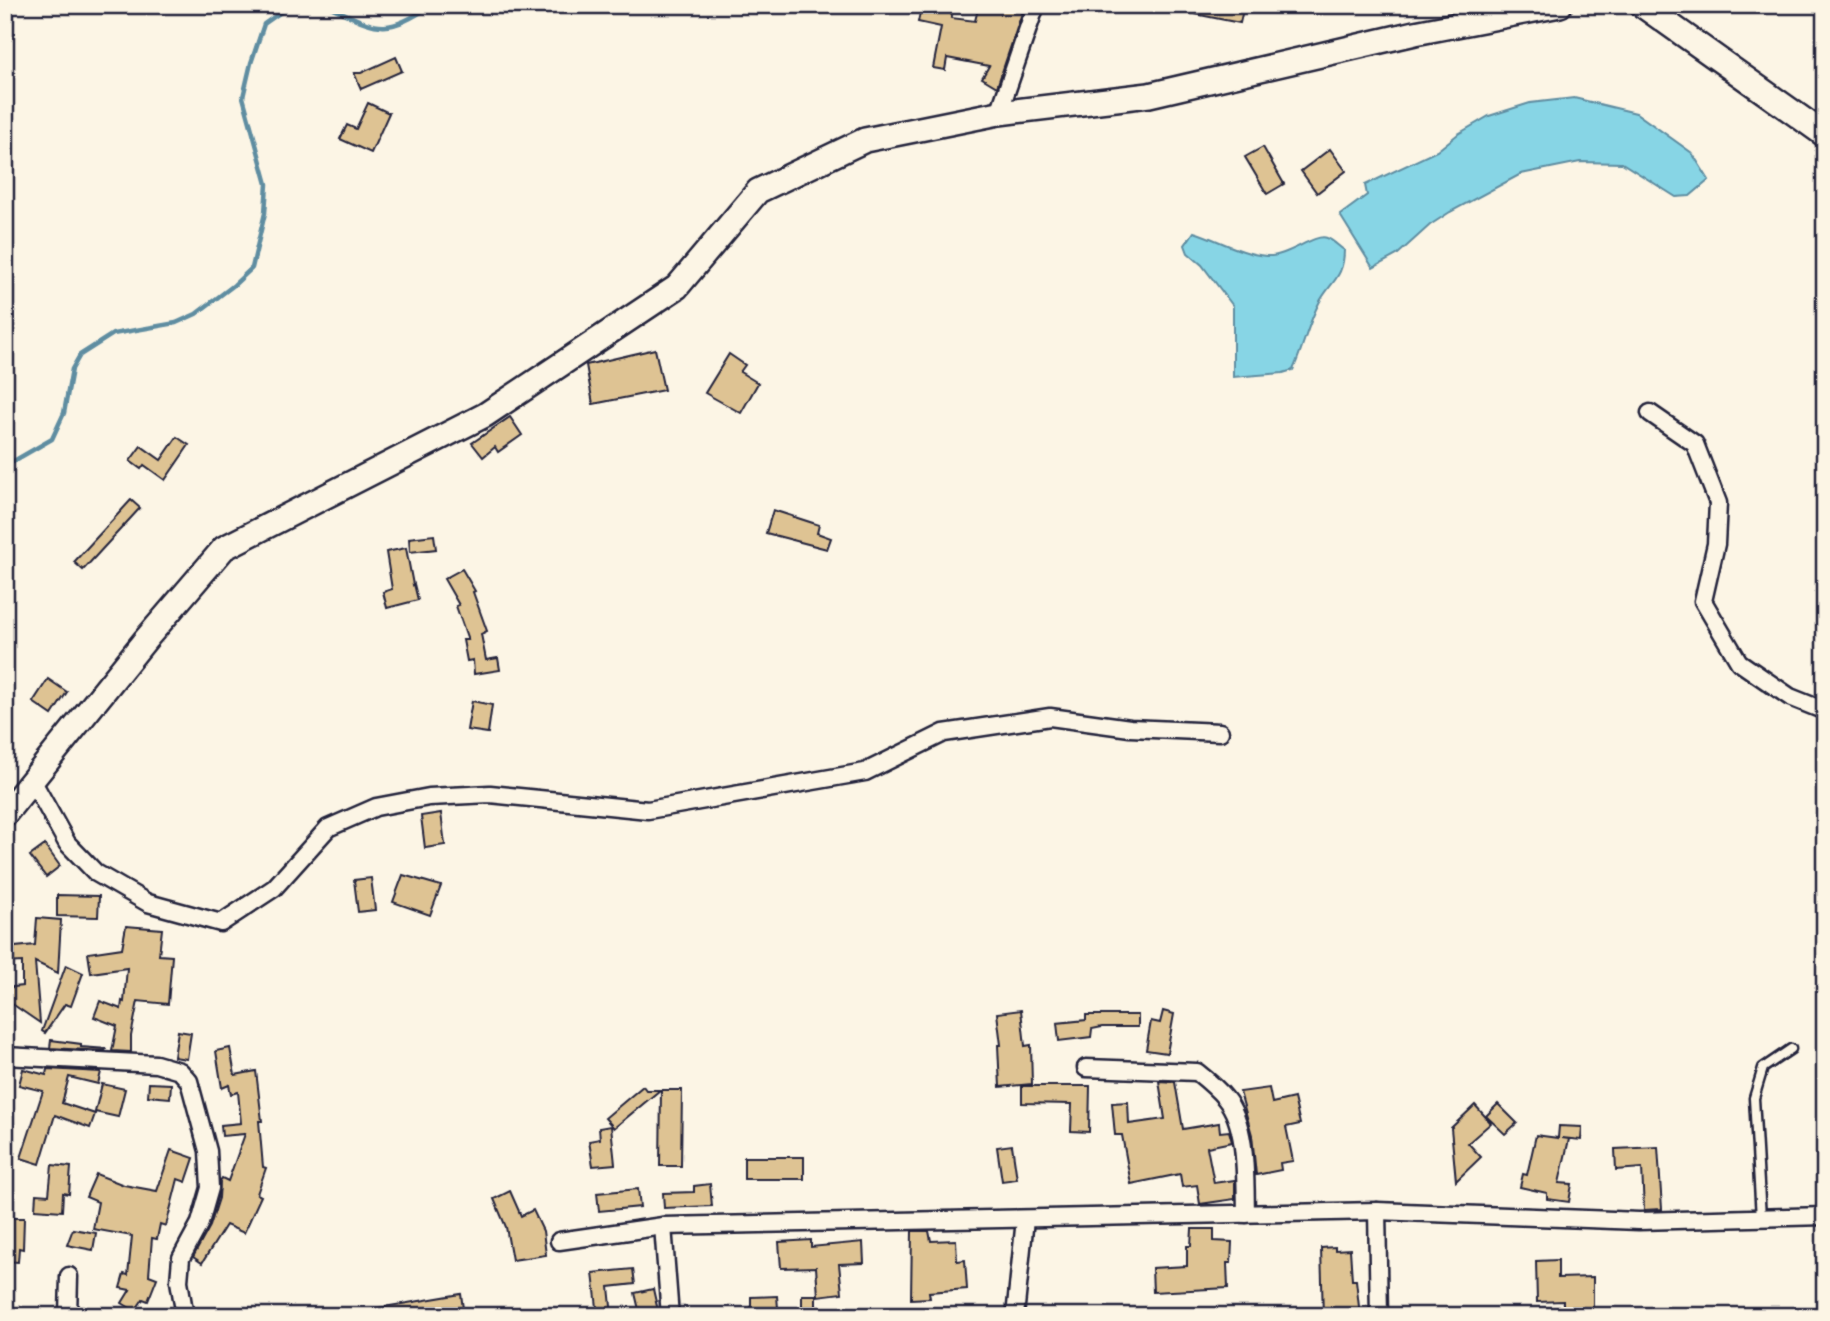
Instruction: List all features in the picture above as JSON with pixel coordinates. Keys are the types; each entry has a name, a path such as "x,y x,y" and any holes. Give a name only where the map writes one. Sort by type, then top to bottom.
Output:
{"main road":[{"path":"5,814 146,639 225,548 485,415 677,287 758,191 865,140 999,113 1149,95 1519,9 1560,5"},
{"path":"1642,5 1825,135"}],"street":[{"path":"999,113 1036,5"},
{"path":"1650,413 1696,444 1718,503 1716,544 1703,601 1738,662 1790,696 1825,711"},
{"path":"32,780 67,843 96,873 148,903 221,923 274,888 328,828 376,807 429,797 490,794 648,810 865,772 944,733 1050,717 1130,728 1220,732"},
{"path":"5,1056 156,1064 180,1071 189,1081 208,1152 210,1188 200,1223 181,1258 179,1281 185,1316"},
{"path":"1086,1068 1197,1072 1207,1079 1227,1099 1237,1121 1243,1151 1246,1214"},
{"path":"1377,1211 1379,1316"},
{"path":"559,1241 663,1226 1377,1211 1639,1221 1825,1216"},
{"path":"1015,1316 1025,1219"},
{"path":"663,1226 670,1316"},
{"path":"68,1316 69,1276"}],"lane":[{"path":"1761,1218 1754,1098 1763,1068 1791,1049"}],"water":[{"path":"1574,98 1636,113 1692,153 1709,180 1690,196 1676,197 1622,163 1580,162 1521,174 1450,212 1430,225 1397,255 1373,268 1340,215 1367,195 1365,185 1437,151 1458,134 1489,116 1530,103"},
{"path":"1194,232 1257,255 1274,256 1322,237 1344,250 1342,267 1315,311 1293,370 1233,377 1233,306 1202,265 1188,253 1185,245"}],"building":[{"path":"979,5 1024,7 997,87 982,78 989,66 947,58 945,70 933,68 941,27 918,22 920,13 924,14 926,6 952,13 951,18 975,21"},
{"path":"1181,5 1244,5 1240,23 1180,11"},
{"path":"396,57 402,71 361,89 354,73 361,73"},
{"path":"368,103 389,113 371,153 340,139 347,125 356,129"},
{"path":"1263,147 1284,184 1267,194 1245,157"},
{"path":"1330,149 1346,171 1317,193 1301,171"},
{"path":"655,349 664,390 593,404 586,365"},
{"path":"729,354 745,365 740,372 758,383 741,413 705,393"},
{"path":"510,417 522,435 498,452 495,447 483,457 472,443"},
{"path":"177,437 189,445 165,480 144,465 141,469 130,461 141,446 161,460"},
{"path":"131,500 140,508 83,570 74,562"},
{"path":"773,510 819,525 817,533 831,538 827,549 766,533"},
{"path":"434,535 436,549 410,552 409,538"},
{"path":"406,548 418,600 387,608 383,592 392,589 386,552"},
{"path":"462,569 475,591 473,592 487,631 481,634 486,660 498,658 500,670 474,674 473,660 467,661 463,640 468,640 456,606 459,605 444,579"},
{"path":"48,679 67,692 52,715 33,702"},
{"path":"472,701 492,705 488,733 467,730"},
{"path":"441,813 445,845 425,848 421,816"},
{"path":"45,845 60,866 46,877 30,856"},
{"path":"403,875 441,886 430,915 393,902"},
{"path":"371,878 375,910 358,912 354,880"},
{"path":"57,895 99,896 98,917 57,916"},
{"path":"37,918 61,920 58,973 35,962 40,1023 5,999 5,988 22,986 22,962 5,963 5,948 35,945"},
{"path":"126,926 162,929 159,955 172,956 168,1004 138,1001 131,1036 131,1052 112,1051 117,1026 94,1017 100,1001 121,1009 127,968 91,973 88,953 122,948"},
{"path":"66,965 83,973 71,1006 65,1004 45,1033 42,1031"},
{"path":"1021,1010 1025,1046 1031,1045 1032,1084 1000,1087 998,1045 1001,1045 997,1013"},
{"path":"1163,1011 1174,1014 1167,1053 1146,1050 1151,1021 1160,1023"},
{"path":"1086,1015 1138,1015 1138,1027 1102,1027 1092,1029 1091,1037 1059,1041 1057,1023 1086,1020"},
{"path":"178,1031 191,1033 187,1059 174,1057"},
{"path":"51,1040 81,1044 81,1047 106,1049 50,1048"},
{"path":"230,1048 235,1075 256,1071 262,1121 259,1121 263,1167 266,1168 257,1194 261,1196 244,1233 226,1225 202,1263 193,1257 210,1226 219,1198 220,1181 222,1178 228,1181 245,1134 222,1136 221,1125 241,1123 238,1092 231,1094 229,1085 222,1088 216,1051"},
{"path":"23,1069 46,1075 47,1069 101,1072 98,1084 69,1077 62,1103 95,1114 90,1128 55,1115 40,1164 21,1158 43,1091 19,1085"},
{"path":"1159,1081 1175,1082 1183,1129 1219,1123 1220,1132 1229,1131 1232,1142 1207,1147 1214,1183 1235,1180 1235,1199 1200,1204 1197,1185 1182,1187 1180,1174 1131,1184 1122,1135 1115,1135 1112,1103 1128,1102 1129,1124 1165,1119"},
{"path":"149,1083 171,1084 170,1098 148,1096"},
{"path":"102,1084 125,1089 118,1117 95,1112"},
{"path":"643,1086 646,1090 660,1090 614,1128 605,1118"},
{"path":"1022,1086 1090,1086 1089,1132 1071,1131 1072,1104 1022,1103"},
{"path":"1269,1088 1272,1103 1294,1098 1300,1124 1286,1127 1293,1161 1280,1163 1281,1170 1256,1175 1252,1135 1240,1092"},
{"path":"661,1090 682,1090 681,1166 660,1166"},
{"path":"1498,1104 1517,1123 1505,1134 1486,1116"},
{"path":"1475,1105 1491,1123 1468,1143 1481,1157 1456,1181 1451,1128"},
{"path":"611,1126 615,1164 593,1166 589,1141 600,1139 599,1128"},
{"path":"1559,1126 1582,1127 1581,1140 1562,1138 1569,1139 1559,1183 1572,1184 1569,1202 1547,1199 1547,1193 1520,1187 1523,1174 1527,1175 1536,1135 1558,1138"},
{"path":"1012,1145 1017,1179 1002,1181 997,1147"},
{"path":"1658,1147 1662,1209 1644,1210 1642,1168 1616,1170 1615,1149"},
{"path":"171,1150 194,1158 186,1182 178,1179 166,1226 160,1224 157,1239 152,1238 149,1275 157,1278 148,1301 143,1299 135,1311 122,1303 130,1290 120,1288 124,1274 128,1275 132,1236 93,1229 98,1202 86,1197 96,1174 124,1185 157,1191"},
{"path":"744,1157 804,1157 804,1179 744,1179"},
{"path":"52,1165 71,1167 69,1194 63,1193 62,1211 35,1209 36,1194 49,1195"},
{"path":"710,1184 712,1206 664,1208 663,1193 694,1192 694,1186"},
{"path":"638,1189 640,1207 599,1211 597,1193"},
{"path":"510,1191 521,1216 533,1210 543,1231 546,1255 512,1260 506,1227 494,1199"},
{"path":"10,1218 24,1218 23,1249 19,1248 18,1262 5,1261 5,1234 11,1235"},
{"path":"73,1229 96,1233 93,1250 67,1245"},
{"path":"1192,1229 1214,1229 1214,1241 1232,1242 1231,1263 1227,1263 1228,1288 1153,1292 1152,1268 1187,1266 1187,1246 1191,1246"},
{"path":"912,1231 929,1231 931,1241 956,1240 957,1261 965,1260 967,1289 929,1292 930,1298 911,1299"},
{"path":"811,1240 811,1247 863,1242 864,1263 839,1264 842,1293 818,1296 816,1267 781,1268 779,1242"},
{"path":"1335,1247 1335,1250 1350,1249 1352,1280 1356,1280 1360,1316 1323,1316 1321,1248"},
{"path":"1558,1260 1558,1278 1593,1277 1593,1316 1563,1316 1563,1301 1537,1302 1536,1261"},
{"path":"633,1269 635,1284 609,1287 612,1316 598,1316 593,1273"},
{"path":"653,1289 658,1311 640,1314 635,1293"},
{"path":"461,1294 464,1316 373,1316 372,1309"},
{"path":"802,1295 816,1295 816,1316 802,1316"},
{"path":"777,1296 778,1308 751,1309 751,1297"}],"waterway":[{"path":"5,466 52,439 64,413 72,369 80,355 113,334 176,323 196,314 252,268 265,213 267,184 243,97 264,24 291,5"},
{"path":"326,5 379,26 402,22 432,5"}]}
